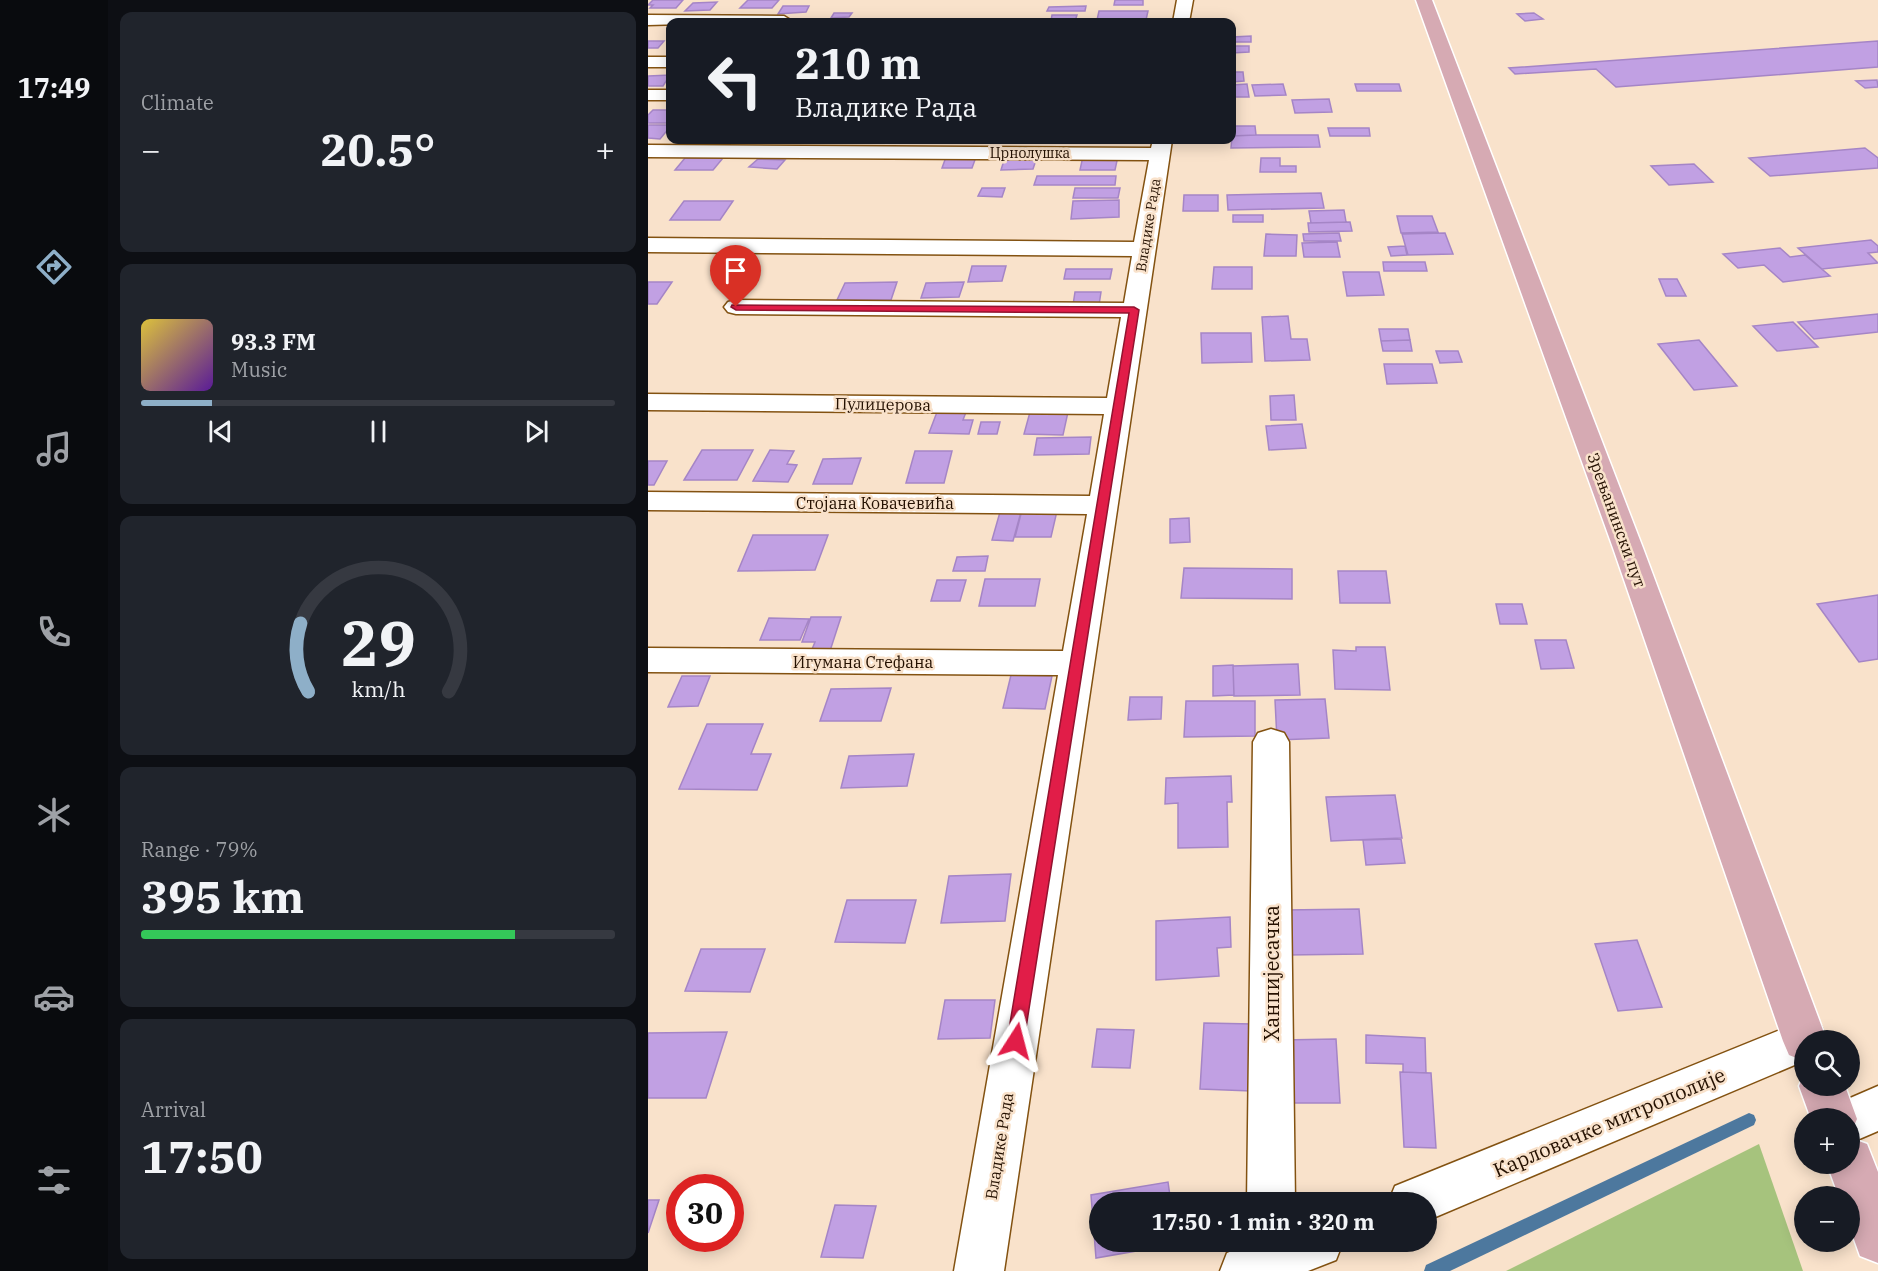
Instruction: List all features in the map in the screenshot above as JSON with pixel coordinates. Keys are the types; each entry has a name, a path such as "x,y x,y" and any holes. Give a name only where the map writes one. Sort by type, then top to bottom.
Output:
{"main road":[{"name":"Зрењанински пут","path":"1424,0 1624,536 1801,1030"},
{"path":"1855,1174 1878,1238"}],"street":[{"path":"1182,18 1185,0"},
{"path":"648,20 666,20"},
{"path":"648,62 666,62"},
{"path":"648,94 666,95"},
{"name":"Црнолушка","path":"648,151 1161,147"},
{"name":"Владике Рада","path":"979,1271 1161,147"},
{"path":"648,245 1144,249"},
{"path":"736,307 1134,310"},
{"name":"Пулицерова","path":"648,402 1119,406"},
{"name":"Стојана Ковачевића","path":"648,501 1103,505"},
{"name":"Игумана Стефана","path":"648,660 1077,663"},
{"name":"Ханпијесачка","path":"1271,742 1271,1192"},
{"name":"Карловачке митрополије","path":"1437,1193 1794,1046"},
{"path":"1860,1116 1878,1108"},
{"path":"1262,1258 1283,1252"}],"green space":[{"path":"1759,1144 1794,1245 1794,1252 1796,1252 1803,1271 1506,1271"}],"building":[{"path":"653,0 683,0 676,8 650,8 653,5 648,5"},
{"path":"748,0 779,0 772,8 740,8"},
{"path":"1115,0 1143,0 1143,5 1114,5"},
{"path":"717,2 710,10 685,11 693,3"},
{"path":"783,6 809,6 806,12 778,14"},
{"path":"1086,6 1085,11 1047,11 1049,7"},
{"path":"1099,11 1148,11 1146,18 1097,18"},
{"path":"834,13 852,13 849,17 831,18"},
{"path":"1534,13 1543,19 1525,21 1517,14"},
{"path":"1052,15 1077,15 1076,18 1052,18"},
{"path":"1251,36 1251,42 1236,42 1236,37"},
{"path":"648,41 664,41 658,48 648,48"},
{"path":"1878,41 1878,67 1616,87 1596,69 1515,74 1509,68"},
{"path":"1236,46 1249,46 1249,52 1236,53"},
{"path":"1236,72 1243,72 1244,81 1236,82"},
{"path":"666,75 666,81 663,86 648,86 648,76"},
{"path":"1877,80 1878,87 1865,88 1856,81"},
{"path":"1247,84 1249,97 1236,97 1236,85"},
{"path":"1283,84 1286,95 1255,96 1252,85"},
{"path":"1355,84 1399,84 1401,91 1357,91"},
{"path":"1329,99 1332,112 1295,113 1292,100"},
{"path":"653,110 666,110 666,123 648,123 648,115"},
{"path":"648,125 666,125 666,132 660,139 648,138"},
{"path":"1236,126 1255,126 1256,135 1236,136"},
{"path":"1328,128 1369,128 1370,136 1330,136"},
{"path":"1318,135 1320,147 1231,148 1231,144 1236,144 1236,136"},
{"path":"1865,148 1878,158 1878,168 1770,176 1749,158"},
{"path":"1083,156 1118,156 1115,170 1080,170"},
{"path":"946,157 976,157 972,168 942,168"},
{"path":"1005,157 1037,157 1033,169 1001,170"},
{"path":"685,158 723,158 713,170 675,170"},
{"path":"1261,158 1280,158 1280,166 1296,166 1296,172 1260,172"},
{"path":"758,159 785,160 777,169 749,167"},
{"path":"1694,164 1713,182 1669,185 1651,166"},
{"path":"1037,176 1116,176 1115,185 1034,185"},
{"path":"982,188 1005,188 1002,197 978,196"},
{"path":"1075,188 1120,188 1118,198 1073,198"},
{"path":"1321,193 1324,208 1228,210 1227,195"},
{"path":"1184,195 1218,195 1218,211 1183,211"},
{"path":"1119,200 1119,217 1071,219 1073,201"},
{"path":"684,201 733,201 720,220 670,220"},
{"path":"1344,210 1346,222 1311,223 1309,211"},
{"path":"1233,215 1263,215 1263,222 1233,222"},
{"path":"1397,216 1432,216 1438,232 1401,233"},
{"path":"1350,222 1352,231 1309,232 1308,223"},
{"path":"1339,233 1341,241 1304,241 1303,234"},
{"path":"1445,233 1453,254 1408,255 1402,234"},
{"path":"1266,234 1297,235 1296,256 1264,256"},
{"path":"1871,240 1878,246 1878,252 1868,253 1878,263 1822,269 1798,248"},
{"path":"1337,242 1340,257 1304,257 1302,243"},
{"path":"1405,246 1407,255 1391,256 1388,247"},
{"path":"1780,248 1790,257 1805,255 1830,276 1783,282 1764,265 1738,268 1723,254"},
{"path":"1383,262 1425,262 1427,271 1384,271"},
{"path":"972,266 1006,266 1002,281 968,282"},
{"path":"1214,267 1252,267 1252,289 1212,289"},
{"path":"1066,269 1112,269 1110,279 1064,279"},
{"path":"1343,272 1379,272 1384,295 1347,296"},
{"path":"1659,279 1677,279 1686,296 1666,296"},
{"path":"648,282 672,282 657,304 648,304"},
{"path":"897,282 891,300 837,300 845,283"},
{"path":"964,282 959,297 921,298 926,283"},
{"path":"1075,292 1101,292 1099,305 1073,305"},
{"path":"1878,314 1878,332 1814,339 1798,322"},
{"path":"1288,316 1291,339 1307,339 1310,360 1265,361 1262,317"},
{"path":"1793,322 1818,347 1777,351 1753,326"},
{"path":"1379,329 1408,329 1410,340 1381,341"},
{"path":"1201,333 1251,333 1252,362 1202,363"},
{"path":"1410,340 1412,351 1383,351 1381,341"},
{"path":"1699,340 1737,386 1694,390 1658,344"},
{"path":"1436,351 1458,351 1462,362 1440,363"},
{"path":"1384,364 1432,364 1437,383 1387,384"},
{"path":"1294,395 1296,420 1271,420 1270,396"},
{"path":"937,412 966,412 963,420 973,420 969,434 929,433"},
{"path":"1030,412 1068,412 1063,435 1024,434"},
{"path":"981,422 1000,422 997,434 978,434"},
{"path":"1302,424 1306,448 1269,450 1266,426"},
{"path":"1091,437 1089,454 1034,455 1037,438"},
{"path":"702,450 753,450 737,480 684,480"},
{"path":"770,450 794,451 787,464 797,465 788,482 753,481"},
{"path":"915,451 952,451 944,483 906,483"},
{"path":"861,458 852,484 813,484 823,459"},
{"path":"648,461 667,461 654,485 648,485"},
{"path":"1022,510 1057,511 1051,537 1015,537"},
{"path":"1000,512 1021,512 1013,541 992,540"},
{"path":"1189,518 1190,542 1170,543 1170,519"},
{"path":"753,535 828,535 815,570 738,571"},
{"path":"988,556 985,571 953,571 957,557"},
{"path":"1184,568 1292,569 1292,599 1181,598"},
{"path":"1338,571 1386,571 1390,603 1340,603"},
{"path":"985,579 1040,579 1035,606 979,606"},
{"path":"937,580 966,580 960,601 931,601"},
{"path":"1878,595 1878,659 1859,662 1817,604"},
{"path":"1496,604 1522,604 1527,624 1500,624"},
{"path":"811,617 841,617 829,654 810,654 815,642 802,642"},
{"path":"769,618 809,619 800,640 760,640"},
{"path":"1535,640 1566,640 1574,668 1541,669"},
{"path":"1356,647 1385,647 1390,690 1335,689 1333,650 1356,651"},
{"path":"1298,664 1300,695 1234,696 1233,666"},
{"path":"1233,665 1234,695 1213,696 1213,666"},
{"path":"1011,675 1052,676 1045,709 1003,708"},
{"path":"682,676 710,676 698,706 668,707"},
{"path":"891,688 881,721 820,721 831,689"},
{"path":"1130,697 1162,697 1161,719 1128,720"},
{"path":"1325,699 1329,738 1277,740 1275,700"},
{"path":"1186,701 1255,701 1255,736 1184,737"},
{"path":"707,724 763,724 751,754 771,754 757,790 679,789"},
{"path":"914,754 907,786 841,788 849,756"},
{"path":"1231,776 1232,802 1227,802 1228,847 1178,848 1178,803 1165,804 1166,778"},
{"path":"1395,795 1402,838 1331,841 1326,797"},
{"path":"1401,839 1405,863 1366,865 1363,840"},
{"path":"1011,874 1005,921 941,923 949,876"},
{"path":"847,900 916,900 905,943 835,942"},
{"path":"1359,909 1363,954 1286,955 1285,910"},
{"path":"1230,917 1231,947 1217,948 1219,976 1156,980 1156,921"},
{"path":"1637,940 1662,1007 1618,1011 1595,944"},
{"path":"701,949 765,949 750,992 685,991"},
{"path":"945,1000 995,1000 990,1038 938,1039"},
{"path":"1204,1023 1253,1024 1251,1091 1200,1089"},
{"path":"1097,1029 1134,1030 1130,1068 1092,1067"},
{"path":"727,1032 706,1098 648,1098 648,1033"},
{"path":"1366,1035 1425,1038 1426,1073 1403,1072 1403,1064 1366,1063"},
{"path":"1336,1039 1340,1103 1284,1103 1282,1040"},
{"path":"1400,1072 1431,1073 1436,1148 1404,1147"},
{"path":"1168,1182 1169,1192 1109,1192"},
{"path":"648,1200 659,1200 648,1233"},
{"path":"835,1205 876,1206 863,1258 821,1257"},
{"path":"1096,1252 1130,1252 1096,1258"}],"waterway":[{"path":"1432,1271 1749,1120"}],"route":[{"path":"736,307 1134,310 1016,1041"}]}
